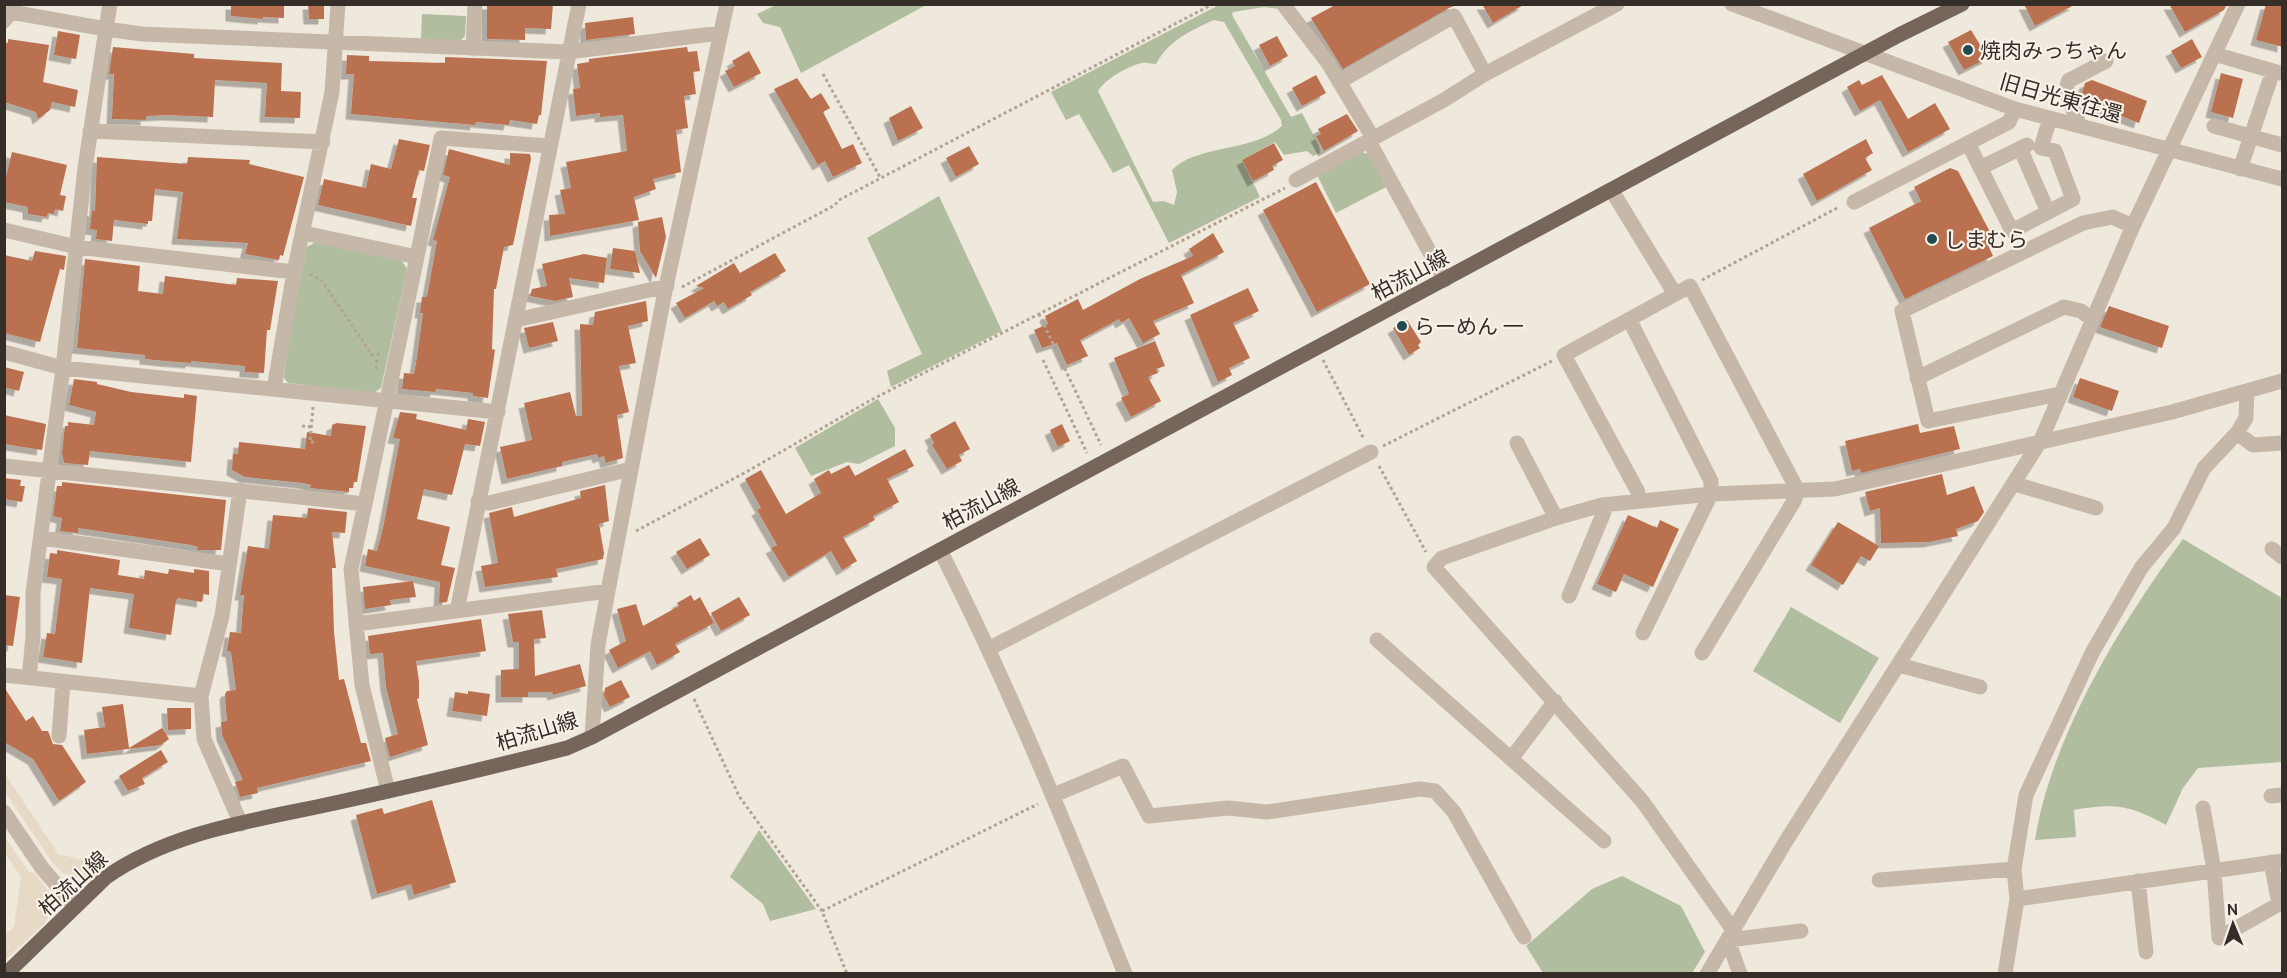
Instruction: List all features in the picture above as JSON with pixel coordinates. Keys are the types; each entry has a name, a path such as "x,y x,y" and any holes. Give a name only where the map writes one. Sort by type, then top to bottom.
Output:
{"main road":[{"name":"柏流山線","path":"6,974 75,906 124,865 174,843 241,824 567,748 592,737 1962,4"}],"street":[{"path":"29,678 33,636 33,593 63,368 90,131 110,4"},
{"path":"274,389 294,272 332,92 338,4"},
{"path":"473,50 476,4"},
{"path":"457,611 579,4"},
{"path":"592,737 598,645 666,291 727,4"},
{"path":"1283,4 1340,82 1445,280"},
{"path":"1296,180 1485,74 1617,4"},
{"name":"旧日光東往還","path":"1732,4 2015,109 2283,179"},
{"path":"1707,974 1786,841 2041,440 2133,226 2238,4"},
{"path":"4,21 11,12 142,34 473,50 568,52 720,33"},
{"path":"1340,82 1454,16 1485,74"},
{"path":"2214,54 2278,73 2251,136 2240,169"},
{"path":"2080,126 2066,93 2068,81 2106,61"},
{"path":"1854,202 2009,122 2015,109"},
{"path":"2041,148 2050,118"},
{"path":"2214,126 2283,145"},
{"path":"90,131 322,142"},
{"path":"388,791 362,685 351,569 441,138 549,146"},
{"path":"1968,143 2012,231 2073,199"},
{"path":"1980,168 2026,145 2055,152 2084,223"},
{"path":"2019,148 2048,212"},
{"path":"1612,191 1675,294"},
{"path":"2059,394 1928,421 1902,311 2084,223 2112,218 2133,226"},
{"path":"4,230 77,247 294,272"},
{"path":"304,233 417,256"},
{"path":"1638,501 1638,492 1564,355 1630,321 1690,286 1798,491 1702,653"},
{"path":"516,320 666,291"},
{"path":"1917,378 2064,307 2081,311 2093,320"},
{"path":"1630,321 1711,481 1711,494 1643,633"},
{"path":"4,352 63,368 498,412"},
{"path":"1740,974 1730,935 1643,802 1434,567 1442,558 1556,518 1602,505 1711,494 1835,489 2041,440 2172,412 2283,381"},
{"path":"2002,973 2017,899 2014,869 2026,795 2092,653 2141,568 2174,528 2204,468 2237,433 2246,418 2247,392"},
{"path":"2237,433 2253,445 2283,443"},
{"path":"1517,442 1556,518"},
{"path":"990,648 1371,452"},
{"path":"4,466 364,504"},
{"path":"478,501 489,503 632,470"},
{"path":"2015,484 2096,508"},
{"path":"240,490 222,616 201,696 204,739 241,824"},
{"path":"1569,596 1604,512 1602,505"},
{"path":"42,538 229,564"},
{"path":"940,550 990,648 1054,795 1125,974"},
{"path":"356,624 608,591"},
{"path":"1377,640 1604,842"},
{"path":"1899,665 1980,687"},
{"path":"4,675 201,696"},
{"path":"59,736 63,682"},
{"path":"1511,759 1555,701"},
{"path":"1054,795 1123,766 1149,816 1228,808 1268,812 1419,789 1435,791 1454,812 1524,937"},
{"path":"2017,899 2214,870 2277,862 2278,904 2219,938 2214,870 2204,808"},
{"path":"4,812 42,868 75,906"},
{"path":"1879,880 2014,869"},
{"path":"2138,881 2146,952"},
{"path":"1730,935 1801,931"}],"path":[{"path":"666,291 1213,4"},
{"path":"823,74 881,179"},
{"path":"618,541 748,471 871,400 1253,205 1296,180"},
{"path":"1690,286 1841,206 1854,202"},
{"path":"294,272 312,275 322,281 372,355 395,356"},
{"path":"1039,314 1101,464"},
{"path":"1317,348 1434,567"},
{"path":"1371,452 1564,355"},
{"path":"1043,360 1101,464"},
{"path":"315,394 310,442 317,442"},
{"path":"302,426 312,427"},
{"path":"688,686 739,796 822,911 847,974"},
{"path":"822,911 1054,795"}],"green space":[{"path":"776,5 926,5 801,73 780,27 763,23 757,14"},
{"path":"1219,5 1278,5 1281,9 1264,7 1233,12 1232,15 1291,117 1302,113 1319,146 1320,153 1313,156 1307,151 1284,155 1275,142 1242,160 1260,197 1169,243 1129,165 1113,173 1079,114 1066,120 1051,92","holes":["1214,20 1224,22 1281,120 1282,126 1255,141 1195,156 1183,162 1172,170 1177,192 1174,205 1164,201 1153,202 1098,91 1111,78 1130,67 1144,63 1156,64 1174,42 1189,32"]},
{"path":"422,14 466,16 465,36 459,42 421,40"},
{"path":"1361,152 1369,154 1386,187 1336,213 1317,175"},
{"path":"939,196 1002,331 891,387 887,371 922,354 867,238"},
{"path":"316,242 402,261 407,269 381,388 374,393 288,383 284,378 307,247"},
{"path":"878,399 895,428 895,446 859,464 847,462 811,476 795,448"},
{"path":"2183,539 2282,598 2282,762 2198,768 2183,788 2166,825 2142,813 2122,807 2088,808 2074,810 2076,837 2035,840 2043,801 2056,761 2092,682 2136,606"},
{"path":"1791,607 1879,658 1840,723 1753,671"},
{"path":"759,830 816,909 770,921 763,904 730,877"},
{"path":"1622,876 1681,906 1705,952 1692,973 1543,973 1526,946 1592,889"}],"shaded area":[{"path":"5,774 58,854 105,865 85,879 63,873 53,863 5,792"},
{"path":"4,836 29,872 34,873 49,892 53,906 45,923 5,960 5,935 14,927 21,877 5,853"}],"building":[{"path":"231,4 284,4 284,18 231,16"},
{"path":"308,4 324,4 324,19 309,19"},
{"path":"487,4 553,4 551,29 525,28 525,40 487,39"},
{"path":"1337,4 1459,4 1343,69 1311,18"},
{"path":"1482,4 1525,4 1493,23"},
{"path":"2024,4 2076,4 2035,26"},
{"path":"2169,4 2227,4 2224,10 2185,32"},
{"path":"2266,4 2283,4 2283,47 2256,40"},
{"path":"633,17 635,34 586,40 585,23"},
{"name":"焼肉みっちゃん","path":"1971,30 1988,58 1964,70 1948,42"},
{"path":"58,31 80,35 76,59 54,55"},
{"path":"1277,36 1288,56 1270,66 1259,45"},
{"path":"8,39 49,45 43,82 78,90 75,107 52,102 50,110 38,119 36,112 4,102 4,42 8,43"},
{"path":"2192,39 2202,57 2181,68 2171,51"},
{"path":"113,47 194,54 194,58 282,63 281,91 301,92 300,118 265,117 267,83 215,80 213,117 168,115 146,116 146,120 112,119 114,74 109,74"},
{"path":"687,47 688,52 697,51 700,71 693,72 696,94 684,96 688,128 676,130 681,172 653,179 656,189 634,197 639,220 550,236 549,215 565,214 560,190 571,188 566,162 627,151 623,115 600,117 600,113 576,116 573,89 580,88 577,64 589,62 589,59"},
{"path":"749,51 761,73 734,87 725,71 735,66 732,61"},
{"path":"347,55 369,56 369,61 445,63 445,57 547,61 541,115 539,115 537,124 510,120 509,125 476,122 475,125 351,114 354,74 346,74"},
{"path":"2221,73 2243,79 2233,118 2211,112"},
{"path":"1316,75 1326,93 1302,106 1292,88"},
{"path":"1882,75 1908,119 1935,103 1950,129 1908,152 1880,100 1860,111 1847,87 1859,80 1862,85"},
{"path":"797,78 811,99 821,93 830,108 823,112 842,149 853,144 862,163 833,177 825,161 818,165 774,89"},
{"path":"2092,80 2147,101 2139,123 2080,100 2085,83"},
{"path":"911,106 923,128 898,141 889,118"},
{"path":"1347,114 1358,131 1324,151 1316,136 1321,134 1318,129"},
{"path":"399,139 430,145 424,171 419,170 412,198 417,198 411,226 318,205 324,179 366,188 371,164 391,169"},
{"path":"1866,139 1873,153 1865,158 1872,170 1817,201 1803,174"},
{"path":"1274,143 1283,160 1272,166 1274,170 1253,181 1242,160"},
{"path":"969,146 979,164 956,177 946,158"},
{"path":"449,149 510,165 510,153 530,154 531,159 513,245 504,247 496,289 494,289 492,349 495,350 488,398 473,396 473,393 436,389 435,392 402,389 404,373 414,374 423,313 420,313 422,297 427,297 437,241 433,240 450,177 443,175"},
{"path":"12,152 67,165 60,195 66,196 63,211 55,209 54,214 48,213 47,217 28,214 28,207 4,202 4,185"},
{"path":"97,157 187,164 188,157 250,160 249,164 304,177 283,256 280,255 279,260 245,254 248,243 177,239 183,192 155,189 152,221 148,221 148,224 114,220 112,241 96,239 97,230 90,229 92,210 95,211"},
{"name":"しまむら","path":"1950,168 1958,171 1990,232 1988,245 1993,256 1905,299 1869,228 1921,201 1914,187"},
{"path":"1316,182 1370,284 1317,312 1263,210"},
{"path":"662,217 666,237 656,278 640,251 638,222"},
{"path":"1213,233 1224,252 1181,275 1194,303 1153,321 1160,334 1143,343 1129,318 1121,323 1119,319 1080,340 1088,356 1067,365 1057,343 1042,348 1034,330 1048,324 1045,316 1078,299 1083,310 1140,279 1193,256 1189,249"},
{"path":"613,248 635,251 640,273 610,269"},
{"path":"35,251 66,256 64,270 60,269 40,342 4,333 4,255 32,261"},
{"path":"775,253 786,271 750,292 752,295 728,309 724,302 717,306 714,301 685,318 676,303 704,288 696,286 734,263 740,273"},
{"path":"584,254 607,258 604,283 569,278 573,297 555,301 530,296 532,289 547,286 542,264"},
{"path":"85,259 140,266 138,291 163,294 165,276 236,285 237,278 278,281 270,330 267,330 264,373 245,372 245,366 145,359 145,355 77,348"},
{"path":"1248,288 1259,311 1233,323 1250,358 1229,368 1232,375 1218,382 1190,315"},
{"path":"646,301 648,321 628,326 636,363 619,366 629,412 617,415 623,458 606,463 604,456 598,458 597,454 562,462 562,466 507,479 500,447 532,440 524,403 570,392 576,416 582,416 580,324 593,325 595,312"},
{"path":"2109,306 2169,326 2162,348 2100,327"},
{"path":"1407,320 1421,342 1418,345 1420,348 1409,355 1393,328"},
{"path":"553,322 558,341 529,348 524,328"},
{"path":"1155,341 1165,366 1156,369 1158,373 1148,377 1161,401 1131,417 1121,398 1129,394 1114,358"},
{"path":"4,367 24,372 19,391 4,387"},
{"path":"2080,378 2119,391 2112,411 2073,397"},
{"path":"74,379 97,382 97,384 131,392 184,398 184,394 197,396 191,462 90,451 88,465 64,463 62,453 65,426 68,426 68,422 94,425 96,412 69,405"},
{"path":"400,412 417,414 416,419 466,430 468,419 485,422 480,446 465,444 452,495 424,489 417,519 450,527 441,565 455,568 447,602 439,603 440,582 365,566 368,549 377,551 383,528 400,439 393,438"},
{"path":"4,415 46,424 42,450 4,444"},
{"path":"955,421 970,449 959,455 962,461 947,469 932,445 934,443 930,435"},
{"path":"337,423 366,426 357,482 354,482 353,488 349,488 349,492 310,488 311,485 303,483 245,477 232,470 233,454 238,454 239,442 305,449 307,432 331,436 332,425"},
{"path":"1062,424 1070,441 1058,447 1050,430"},
{"path":"1918,424 1920,433 1954,426 1960,449 1861,473 1860,469 1852,471 1845,441"},
{"path":"905,449 914,466 887,479 899,502 873,516 875,520 843,537 857,561 842,570 831,551 789,577 771,548 777,545 757,510 761,508 745,479 761,470 786,514 821,493 814,479 829,470 831,474 849,465 855,476"},
{"path":"1942,474 1947,495 1974,486 1984,512 1978,521 1956,529 1958,536 1929,542 1881,543 1880,508 1870,511 1865,492"},
{"path":"4,478 21,480 20,486 25,486 22,502 4,499"},
{"path":"62,482 226,500 221,550 197,550 198,547 191,545 78,528 78,533 60,531 62,518 53,516 57,486 62,486"},
{"path":"605,485 609,521 599,524 603,559 556,569 558,577 485,587 481,566 498,563 489,513 512,507 514,517 581,498 580,491"},
{"path":"308,508 347,512 345,533 332,532 336,568 332,568 334,632 339,680 344,679 361,743 366,743 371,761 257,788 258,793 240,797 235,782 243,780 222,735 221,722 227,721 225,694 227,691 236,690 231,652 227,651 230,632 241,633 244,595 240,595 248,546 269,549 273,515 307,518"},
{"path":"1628,515 1657,528 1660,520 1679,529 1653,587 1624,574 1616,592 1597,584"},
{"path":"1838,522 1879,546 1870,561 1861,556 1843,585 1811,565"},
{"path":"700,538 710,555 687,569 676,552"},
{"path":"57,550 120,560 118,575 144,579 145,570 168,574 169,569 194,573 194,569 209,571 209,595 203,594 202,602 178,598 171,635 129,628 134,594 90,588 82,663 43,657 47,633 55,634 62,579 47,577 50,553 57,554"},
{"path":"413,581 416,597 390,600 391,605 365,609 363,587"},
{"path":"4,595 20,597 13,646 4,645"},
{"path":"691,595 694,601 700,597 714,623 675,644 680,652 657,665 650,651 618,668 609,650 626,641 617,609 636,604 643,626 679,606 677,603"},
{"path":"739,597 750,615 721,631 711,613"},
{"path":"542,610 546,638 534,639 535,676 580,664 586,686 553,695 552,692 528,692 528,697 501,697 501,670 519,669 519,642 513,642 508,614"},
{"path":"481,619 486,651 416,661 419,681 419,698 417,699 428,745 390,757 385,738 398,734 386,687 383,653 370,654 368,636"},
{"path":"621,680 630,697 610,707 604,696 605,688"},
{"path":"4,687 26,721 33,716 42,731 48,731 53,744 62,745 86,782 59,801 33,759 4,742"},
{"path":"468,691 490,694 487,716 452,711 455,692 468,694"},
{"path":"123,704 129,748 162,728 169,739 161,745 87,754 84,730 105,727 102,707"},
{"path":"167,708 191,708 191,729 168,730"},
{"path":"161,750 168,762 142,778 145,784 128,791 119,776"},
{"path":"432,800 456,882 414,895 411,884 377,894 356,815 382,808 384,814"}],"place":[{"name":"焼肉みっちゃん","path":"1968,50"},
{"name":"しまむら","path":"1932,239"},
{"name":"らーめん 一","path":"1402,326"}]}
